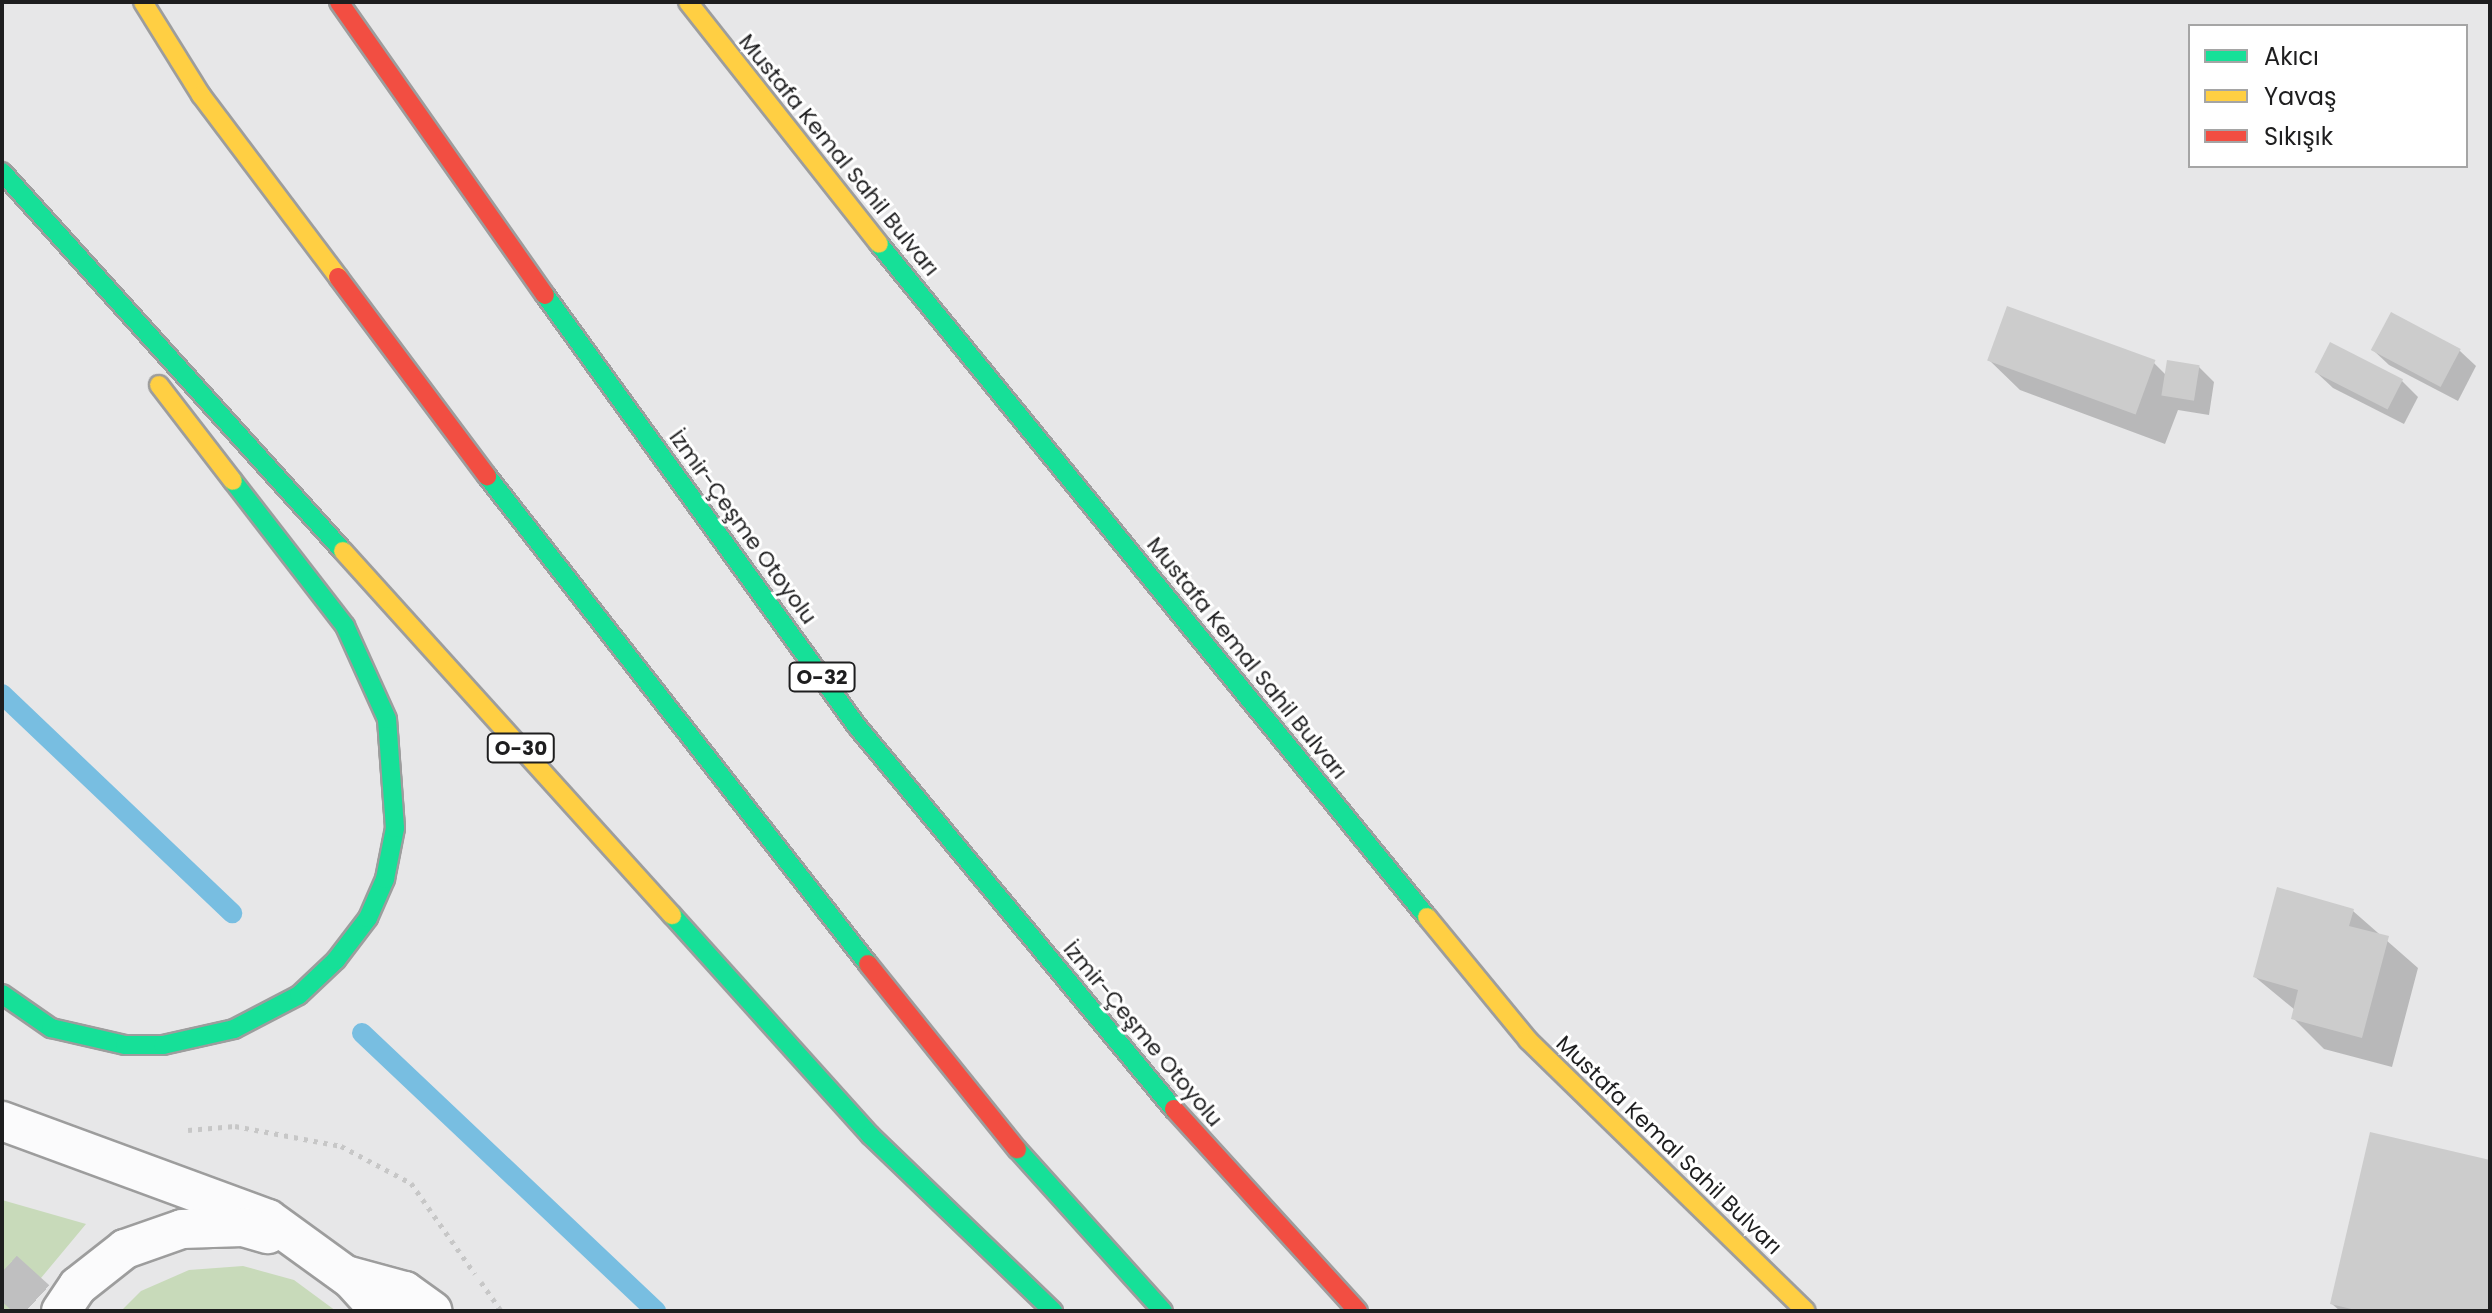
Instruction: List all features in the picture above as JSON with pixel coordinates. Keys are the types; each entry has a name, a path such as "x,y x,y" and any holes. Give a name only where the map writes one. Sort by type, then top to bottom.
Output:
{"main road":[{"path":"143,2 201,95 588,611 991,1120 1163,1311"},
{"name":"İzmir-Çeşme Otoyolu","path":"339,2 378,64 856,725 1217,1161 1358,1311"},
{"name":"Mustafa Kemal Sahil Bulvarı","path":"688,2 805,153 1528,1040 1806,1311"},
{"name":"O-30","path":"2,172 870,1135 1053,1311"},
{"path":"2,190 108,320"},
{"path":"2,994 51,1028 125,1045 163,1045 234,1029 299,995 336,960 368,918 385,879 395,828 387,719 345,626 146,369"}],"lane":[{"path":"2,1121 268,1219 361,1295 405,1291 433,1311"},
{"path":"61,1311 78,1286 125,1249 182,1229 243,1227 302,1244 380,1311"}],"green space":[{"path":"2,1200 86,1224 41,1278 22,1311 2,1311"},
{"path":"243,1266 294,1280 336,1311 121,1311 141,1291 189,1270"}],"building":[{"path":"2007,306 2155,360 2136,415 1987,361"},
{"path":"2391,312 2461,349 2441,387 2371,350"},
{"path":"2330,342 2403,379 2388,410 2315,372"},
{"path":"2167,360 2200,365 2194,401 2161,396"},
{"path":"2277,887 2354,909 2349,926 2389,936 2362,1038 2291,1019 2298,990 2253,977"},
{"path":"2370,1132 2490,1160 2490,1311 2360,1311 2330,1304"}],"waterway":[{"path":"2,694 232,913"},
{"path":"362,1033 656,1311"}],"tunnel":[{"path":"2,1272 45,1311"}],"traffic: fast":[{"path":"2,172 343,551"},
{"path":"879,244 1427,917"},
{"path":"545,295 856,725 1174,1109"},
{"path":"487,476 868,964"},
{"path":"2,994 51,1028 125,1045 163,1045 234,1029 299,995 336,960 368,918 385,879 395,828 387,719 345,626 233,481"},
{"path":"672,915 870,1135 1053,1311"},
{"path":"1017,1149 1163,1311"}],"traffic: slow":[{"path":"143,2 201,95 338,277"},
{"path":"688,2 879,244"},
{"path":"159,385 233,481"},
{"path":"343,551 672,915"},
{"path":"1427,917 1528,1040 1806,1311"}],"traffic: jam":[{"path":"339,2 545,295"},
{"path":"338,277 487,476"},
{"path":"868,964 1017,1149"},
{"path":"1174,1109 1358,1311"}]}
